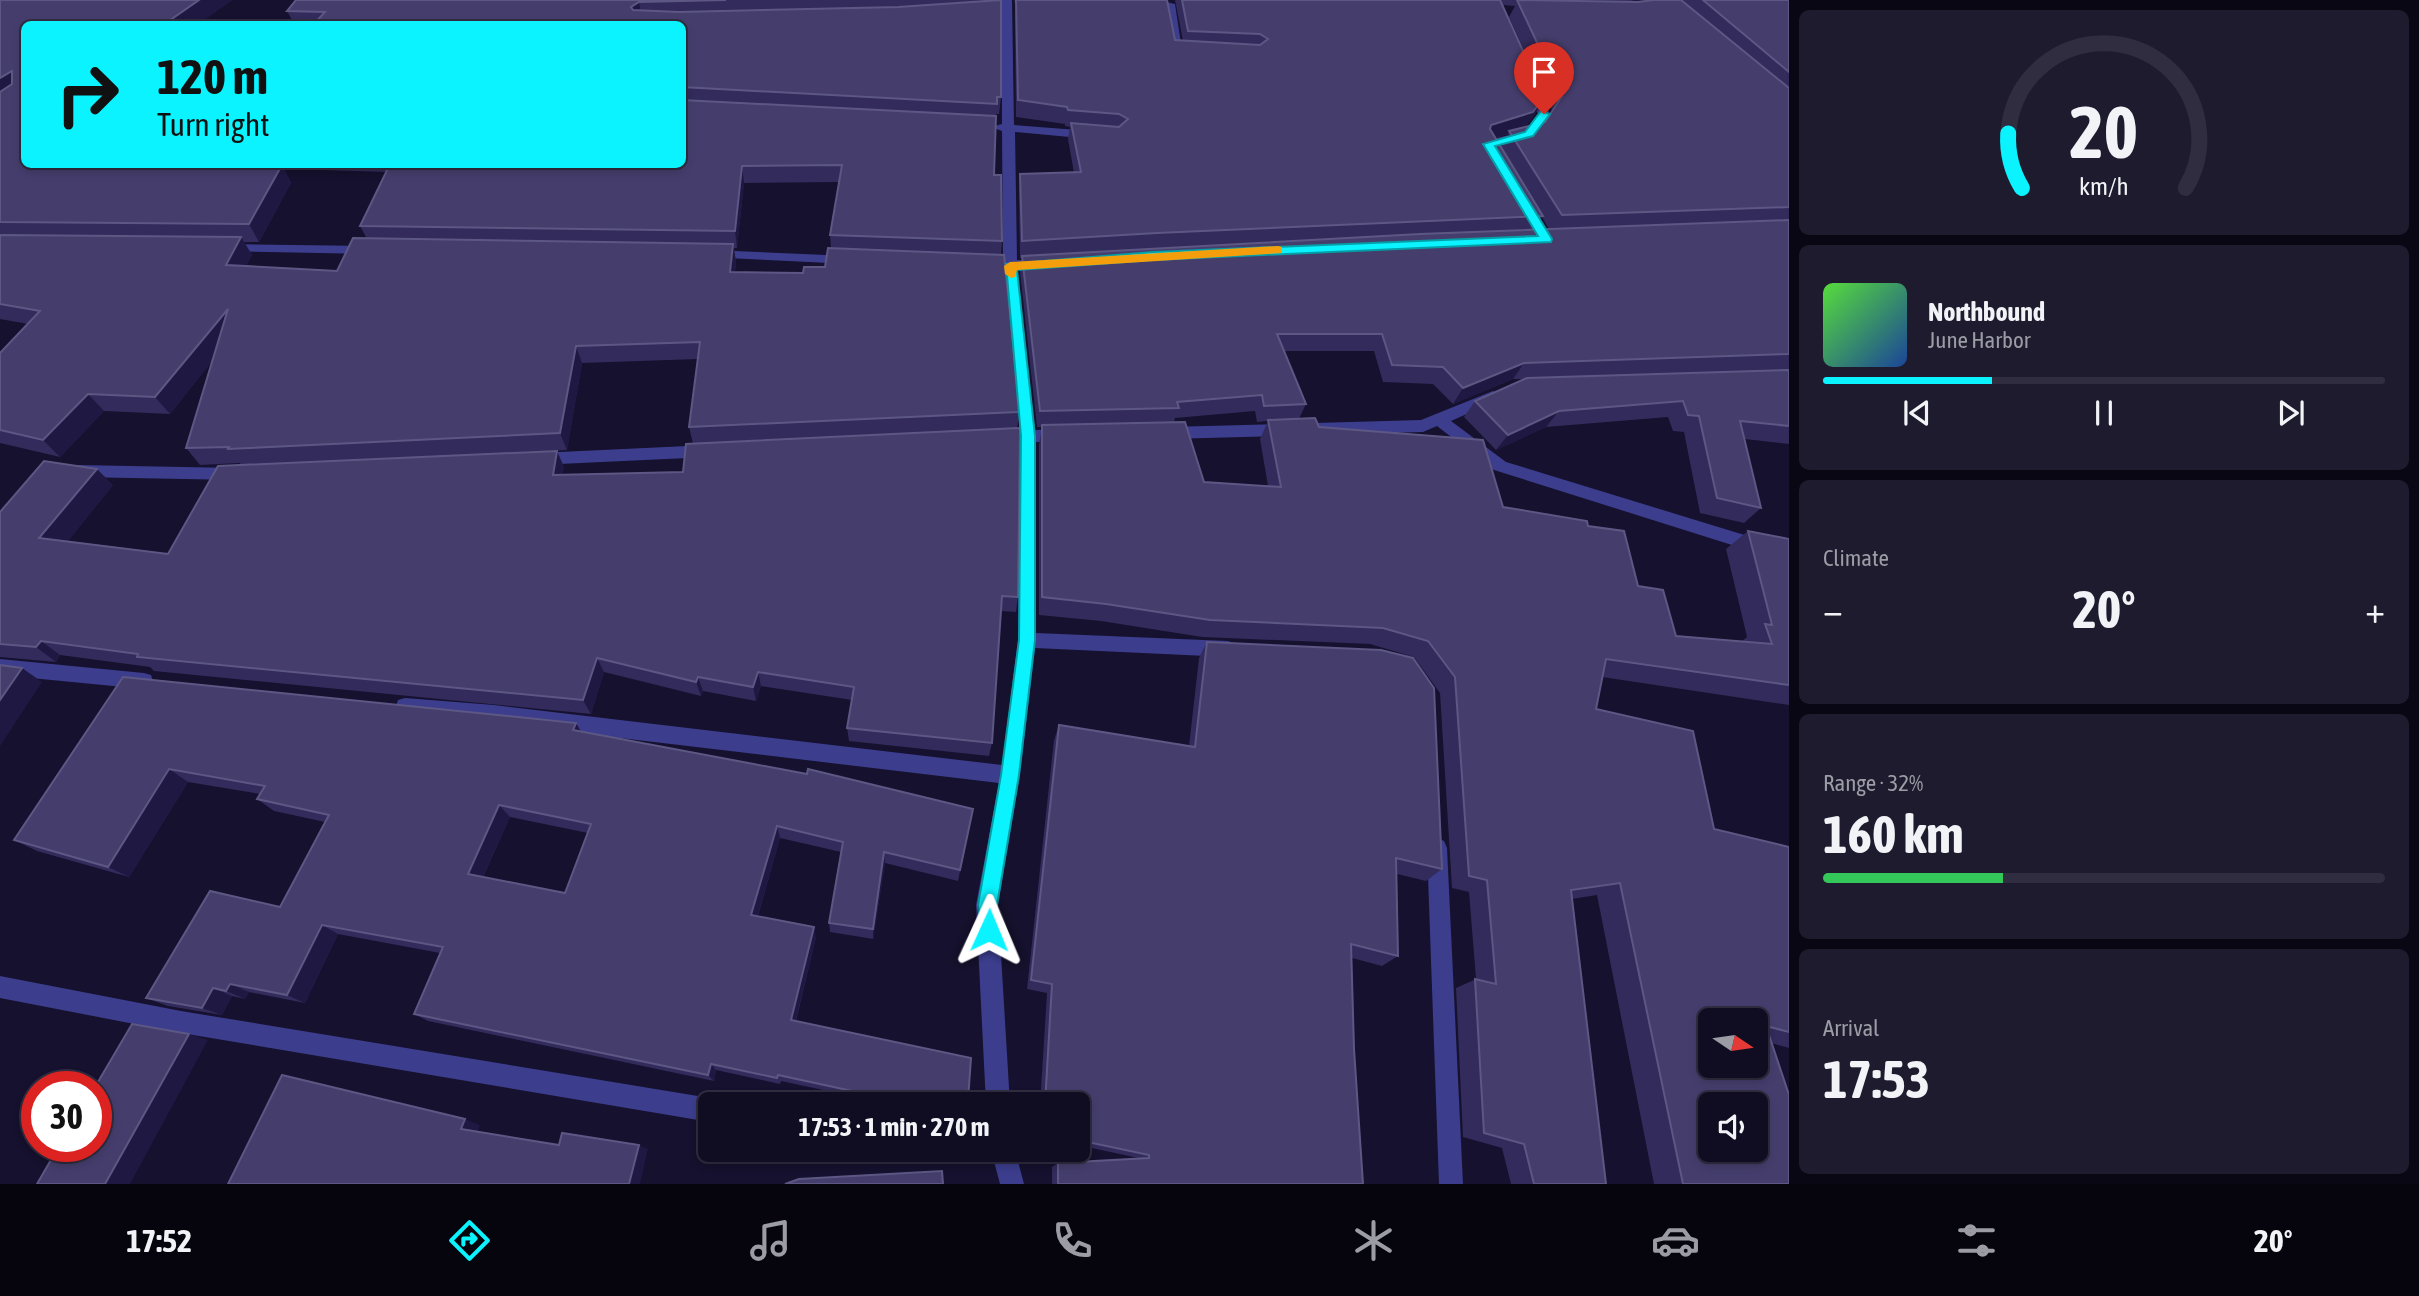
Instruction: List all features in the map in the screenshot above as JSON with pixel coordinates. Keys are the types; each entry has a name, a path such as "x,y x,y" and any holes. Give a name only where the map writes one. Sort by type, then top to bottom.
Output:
{"street":[{"path":"1156,8 1170,2 1177,52 1203,54"},
{"path":"997,1092 987,905 1010,775 1027,640 1028,436 1010,266 1008,7"},
{"path":"1503,168 1489,144 1529,134 1544,114 1524,68"},
{"path":"982,126 1102,135"},
{"path":"206,248 386,250"},
{"path":"689,253 870,261"},
{"path":"968,265 1010,266 1062,262"},
{"path":"1150,433 1423,426 1513,387"},
{"path":"1439,420 1500,466 1751,544 1789,551"},
{"path":"973,439 1082,435"},
{"path":"518,460 725,451"},
{"path":"74,471 249,473"},
{"path":"1027,640 1246,650"},
{"path":"0,667 164,683"},
{"path":"383,704 494,714 1010,775"},
{"path":"1436,825 1451,1184"},
{"path":"0,988 181,1022 698,1108"},
{"path":"1006,1162 1012,1184"}],"building":[{"path":"0,0 199,0 169,21 21,21 21,168 280,168 249,224 0,222 0,92 12,84 12,71 0,78"},
{"path":"296,0 726,0 639,2 631,7 633,10 679,12 898,7 1001,0 1001,97 997,97 997,104 686,87 686,21 317,21 325,12 287,11"},
{"path":"1016,0 1167,0 1175,40 1260,45 1268,39 1260,34 1188,31 1182,0 1500,0 1544,97 1533,112 1491,125 1490,129 1543,216 1022,241 1020,174 1081,172 1071,123 1119,127 1128,119 1119,114 1068,110 1067,107 1018,100"},
{"path":"1517,0 1681,0 1789,88 1789,207 1562,215 1509,131 1545,122 1562,96"},
{"path":"1703,0 1789,0 1789,72"},
{"path":"686,100 996,116 994,175 1001,175 1002,241 830,235 842,165 742,166 735,231 360,226 388,168 686,168"},
{"path":"1789,220 1789,354 1524,363 1463,388 1443,367 1392,365 1382,334 1277,334 1306,404 1264,406 1262,395 1177,402 1179,408 1040,411 1022,256 1420,234"},
{"path":"0,235 241,237 226,265 337,271 353,238 733,244 730,272 803,273 804,267 825,267 828,248 1004,255 1020,412 689,427 700,342 576,346 560,433 228,449 229,447 186,448 228,309 155,397 88,394 43,440 0,430 0,353 40,311 0,304"},
{"path":"1789,370 1789,426 1740,421 1761,508 1717,498 1699,416 1688,415 1683,401 1559,411 1508,435 1475,401 1527,378"},
{"path":"1315,418 1319,427 1483,440 1503,507 1587,521 1588,526 1624,531 1638,586 1663,590 1676,636 1772,644 1765,624 1772,625 1748,531 1789,539 1789,685 1606,659 1596,709 1693,731 1714,829 1789,847 1789,1032 1768,1027 1768,1008 1698,1008 1698,1078 1768,1078 1768,1032 1789,1095 1789,1184 1683,1184 1620,883 1571,890 1606,1184 1534,1184 1524,1144 1484,1133 1475,979 1496,984 1487,880 1469,876 1455,677 1428,641 1383,628 1210,620 1042,597 1042,425 1185,422 1204,482 1281,487 1268,420"},
{"path":"1020,428 1018,597 1002,596 992,743 847,728 854,687 758,672 753,687 698,677 696,682 597,658 583,700 137,657 138,654 41,641 36,647 0,644 0,512 44,461 97,469 39,538 168,554 218,466 557,451 553,475 683,472 686,444"},
{"path":"1207,642 1381,650 1413,658 1434,688 1442,869 1396,858 1398,956 1351,944 1354,1049 1363,1184 1058,1184 1058,1163 1149,1158 1149,1155 1090,1143 1090,1092 1046,1092 1052,984 1031,980 1059,725 1195,747"},
{"path":"0,665 22,668 0,700"},
{"path":"123,677 576,723 573,730 807,774 808,769 973,809 960,870 884,852 873,929 829,923 843,842 777,826 751,915 814,927 791,1020 971,1058 969,1092 857,1092 711,1064 708,1075 414,1014 443,947 322,925 287,995 230,984 226,991 213,988 202,1008 146,998 210,891 280,907 329,815 257,799 265,786 169,769 108,867 14,840","holes":["499,805 591,824 565,893 468,874"]},
{"path":"132,1024 189,1034 105,1184 37,1184 50,1162 112,1162 112,1071 104,1071"},
{"path":"282,1075 465,1119 461,1129 559,1145 562,1133 639,1145 629,1184 228,1184"},
{"path":"942,1171 943,1184 785,1184 799,1179"}],"slow traffic":[{"path":"1011,274 1010,266 1278,250"}],"route":[{"path":"989,930 987,905 1010,775 1027,640 1028,436 1010,266 1153,256 1546,239 1489,144 1529,134 1544,114"}]}
